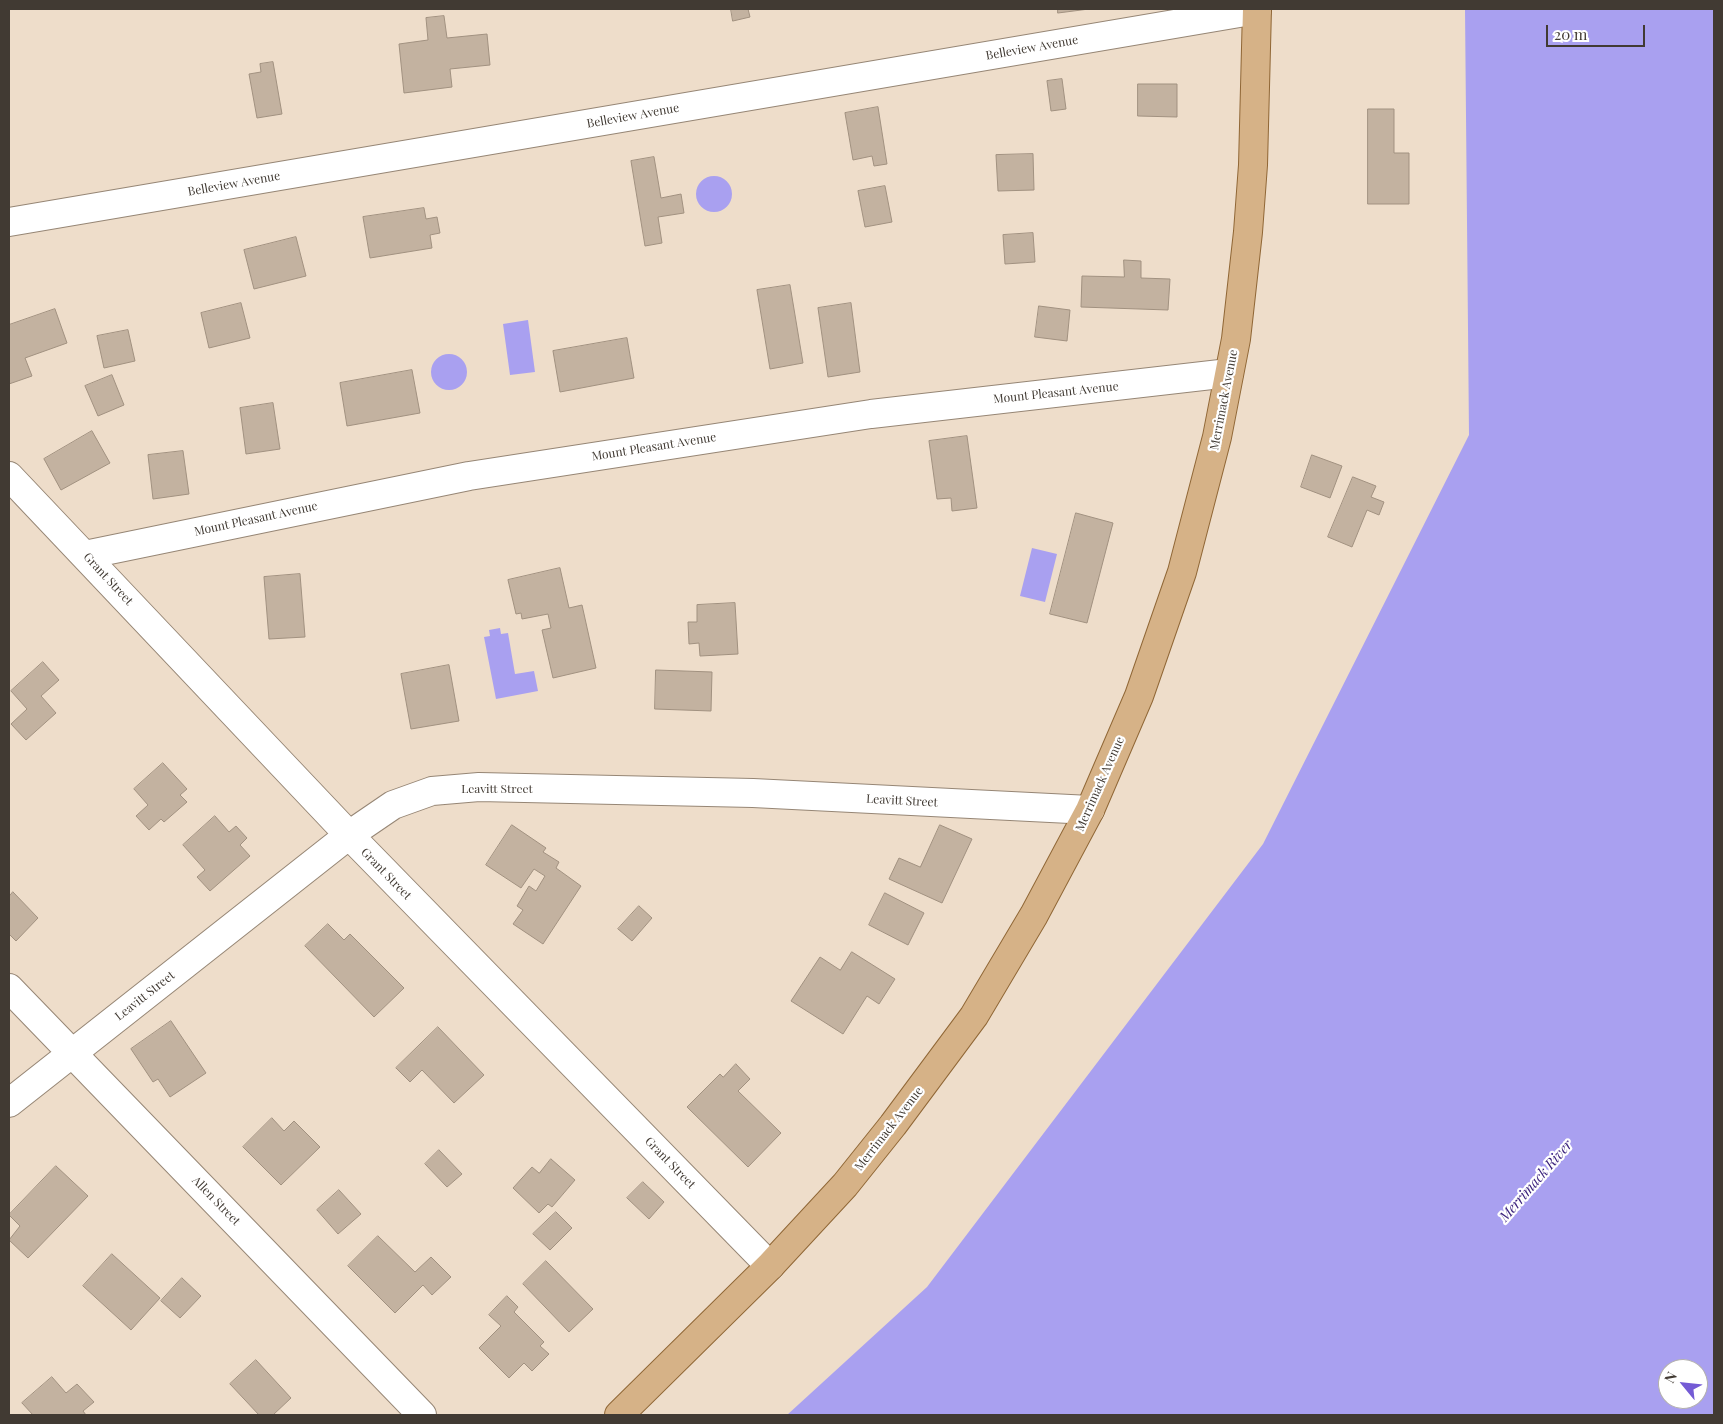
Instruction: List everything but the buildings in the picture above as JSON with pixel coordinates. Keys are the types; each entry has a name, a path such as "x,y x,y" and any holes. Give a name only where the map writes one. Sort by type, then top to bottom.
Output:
{"main road":[{"name":"Merrimack Avenue","path":"620,1415 770,1266 851,1178 894,1125 974,1016 1034,915 1090,810 1139,696 1182,572 1217,437 1236,338 1248,232 1257,9"}],"street":[{"name":"Belleview Avenue","path":"9,222 1257,9"},
{"name":"Mount Pleasant Avenue","path":"85,555 469,476 871,414 1229,373"},
{"name":"Grant Street","path":"9,476 349,835 770,1266"},
{"name":"Leavitt Street","path":"9,1103 349,835 393,804 432,791 479,787 753,793 1090,810"},
{"name":"Allen Street","path":"9,988 422,1415"}],"water":[{"name":"Merrimack River","path":"1465,9 1714,9 1714,1415 787,1415 927,1287 1263,844 1469,435"},
{"path":"714,176 721,177 727,181 731,187 731,201 727,207 721,211 714,212 707,211 701,207 697,201 696,194 697,187 701,181 707,177"},
{"path":"528,320 535,372 510,375 503,324"},
{"path":"449,354 456,355 462,359 466,365 466,379 462,385 456,389 449,390 442,389 436,385 432,379 431,372 432,365 436,359 442,355"},
{"path":"1032,548 1057,554 1045,602 1020,596"},
{"path":"500,628 501,634 508,633 515,674 534,671 538,691 496,699 484,637 490,636 489,630"}]}
